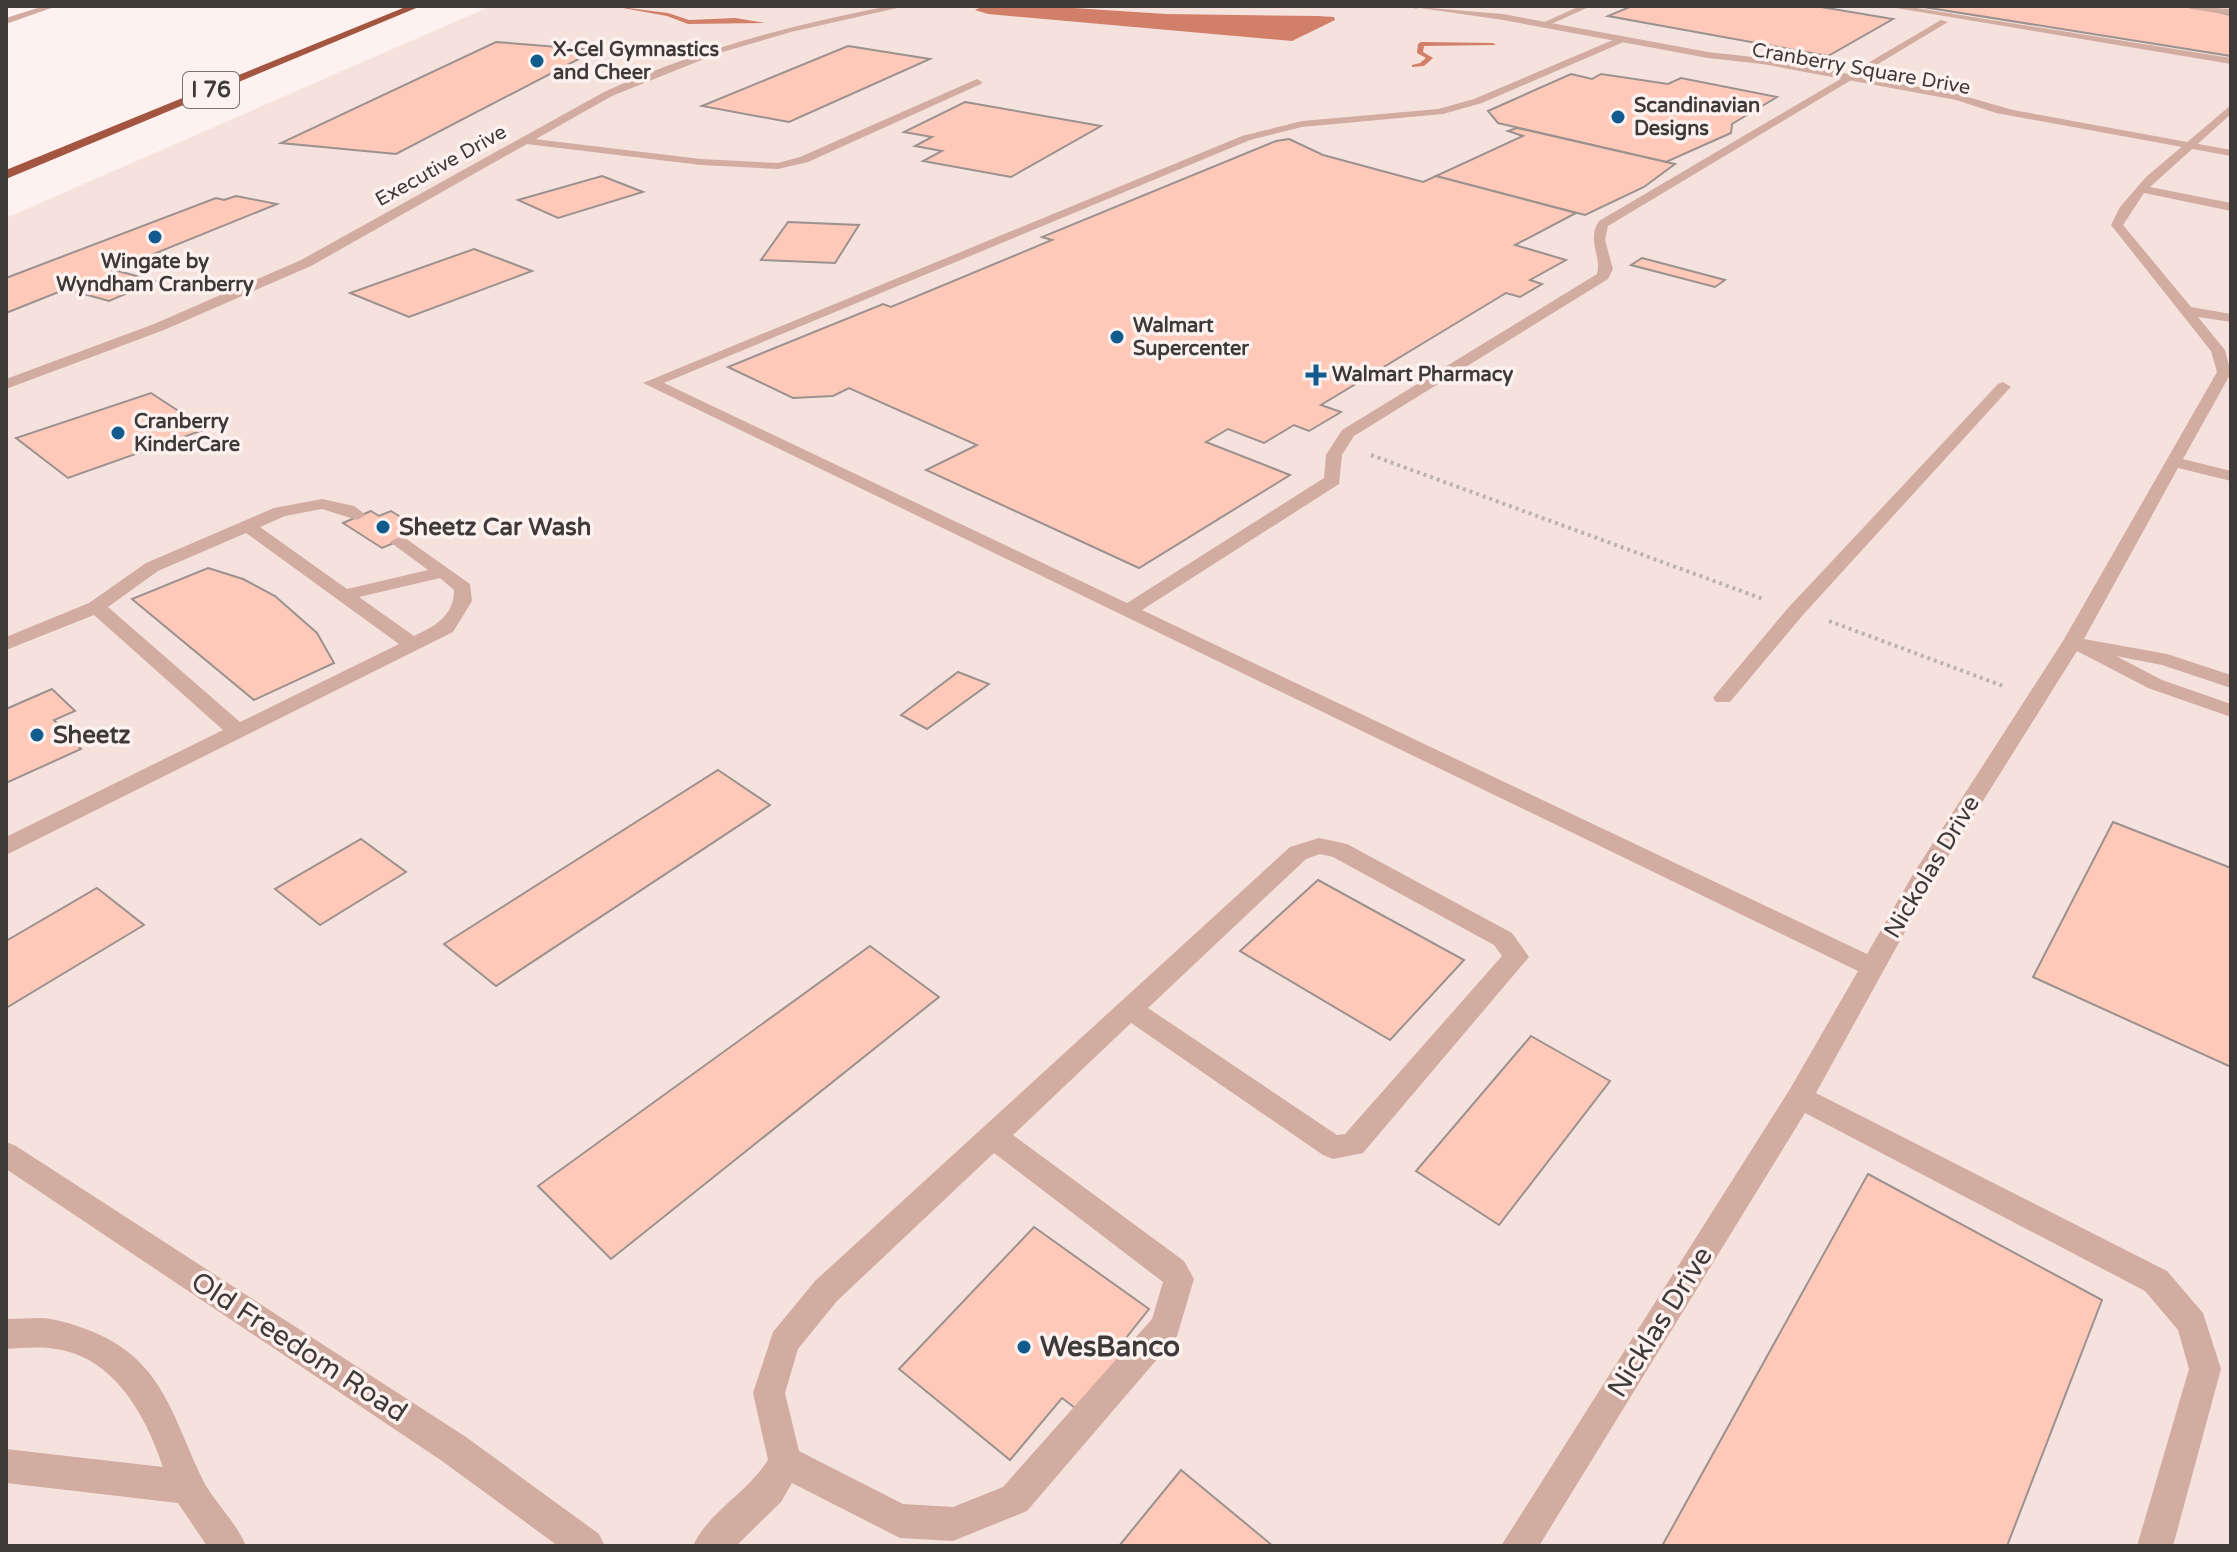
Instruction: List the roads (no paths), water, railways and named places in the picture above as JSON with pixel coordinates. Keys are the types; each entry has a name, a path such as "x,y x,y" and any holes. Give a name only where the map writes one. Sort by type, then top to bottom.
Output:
{"highway":[{"name":"I 76","path":"195,83 384,6"},
{"name":"I 76","path":"6,175 416,6"}],"street":[{"path":"6,21 53,6"},
{"name":"Executive Drive","path":"6,384 98,351 261,284 360,235 608,94 675,64 759,37 902,6"},
{"name":"Cranberry Square Drive","path":"1414,6 1544,24 1708,55 1748,68 1846,81 1945,105 2009,112 2231,153"},
{"path":"1544,24 1587,6"},
{"path":"1888,6 2231,61"},
{"path":"2191,6 2231,12"},
{"path":"1126,612 1333,480 1330,462 1348,433 1603,276 1606,269 1597,239 1603,224 1944,22"},
{"path":"1623,39 1478,101 1439,112 1302,124 1246,138 651,383 1872,967"},
{"path":"526,141 701,162 778,166 804,160 977,82"},
{"path":"2143,189 2231,108"},
{"path":"2143,189 2231,207"},
{"name":"Nickolas Drive","path":"1800,1097 1923,877 2073,641 2224,372 2218,350 2117,225 2121,211 2143,189"},
{"path":"2184,310 2231,318"},
{"path":"1723,698 1795,612 2003,387"},
{"path":"2213,390 2231,394"},
{"path":"2173,462 2231,476"},
{"path":"6,644 96,607 152,567 271,516 304,506 337,506 357,515"},
{"path":"249,527 414,645"},
{"path":"6,847 446,628 465,598 465,590 399,542"},
{"path":"344,595 443,572"},
{"path":"96,607 238,732"},
{"path":"2073,641 2167,660 2231,682"},
{"path":"2073,641 2155,684 2231,711"},
{"path":"711,1546 769,1490 785,1462 769,1393 784,1342 826,1291 1298,853 1319,846 1339,850 1503,939 1516,957 1501,978 1353,1145 1333,1147 1130,1009"},
{"path":"1800,1097 2156,1281 2192,1323 2205,1369 2155,1546"},
{"name":"Nicklas Drive","path":"1519,1546 1800,1097"},
{"path":"785,1462 900,1521 953,1524 1015,1499 1166,1326 1179,1279 1173,1271 993,1136"},
{"name":"Old Freedom Road","path":"6,1154 454,1449 587,1546"},
{"path":"6,1334 59,1334 110,1355 134,1375 162,1415 187,1487 228,1546"},
{"path":"6,1466 187,1487"}],"waterway":[{"path":"615,6 668,15 688,22 735,20 762,23"},
{"path":"1414,66 1422,65 1430,58 1420,53 1421,44 1493,45"}],"place":[{"name":"X-Cel Gymnastics and Cheer","path":"537,61"},
{"name":"Scandinavian Designs","path":"1618,117"},
{"name":"Wingate by Wyndham Cranberry","path":"155,237"},
{"name":"Walmart Supercenter","path":"1117,337"},
{"name":"Walmart Pharmacy","path":"1316,375"},
{"name":"Cranberry KinderCare","path":"118,433"},
{"name":"Sheetz Car Wash","path":"383,527"},
{"name":"Sheetz","path":"37,735"},
{"name":"WesBanco","path":"1024,1347"}]}
